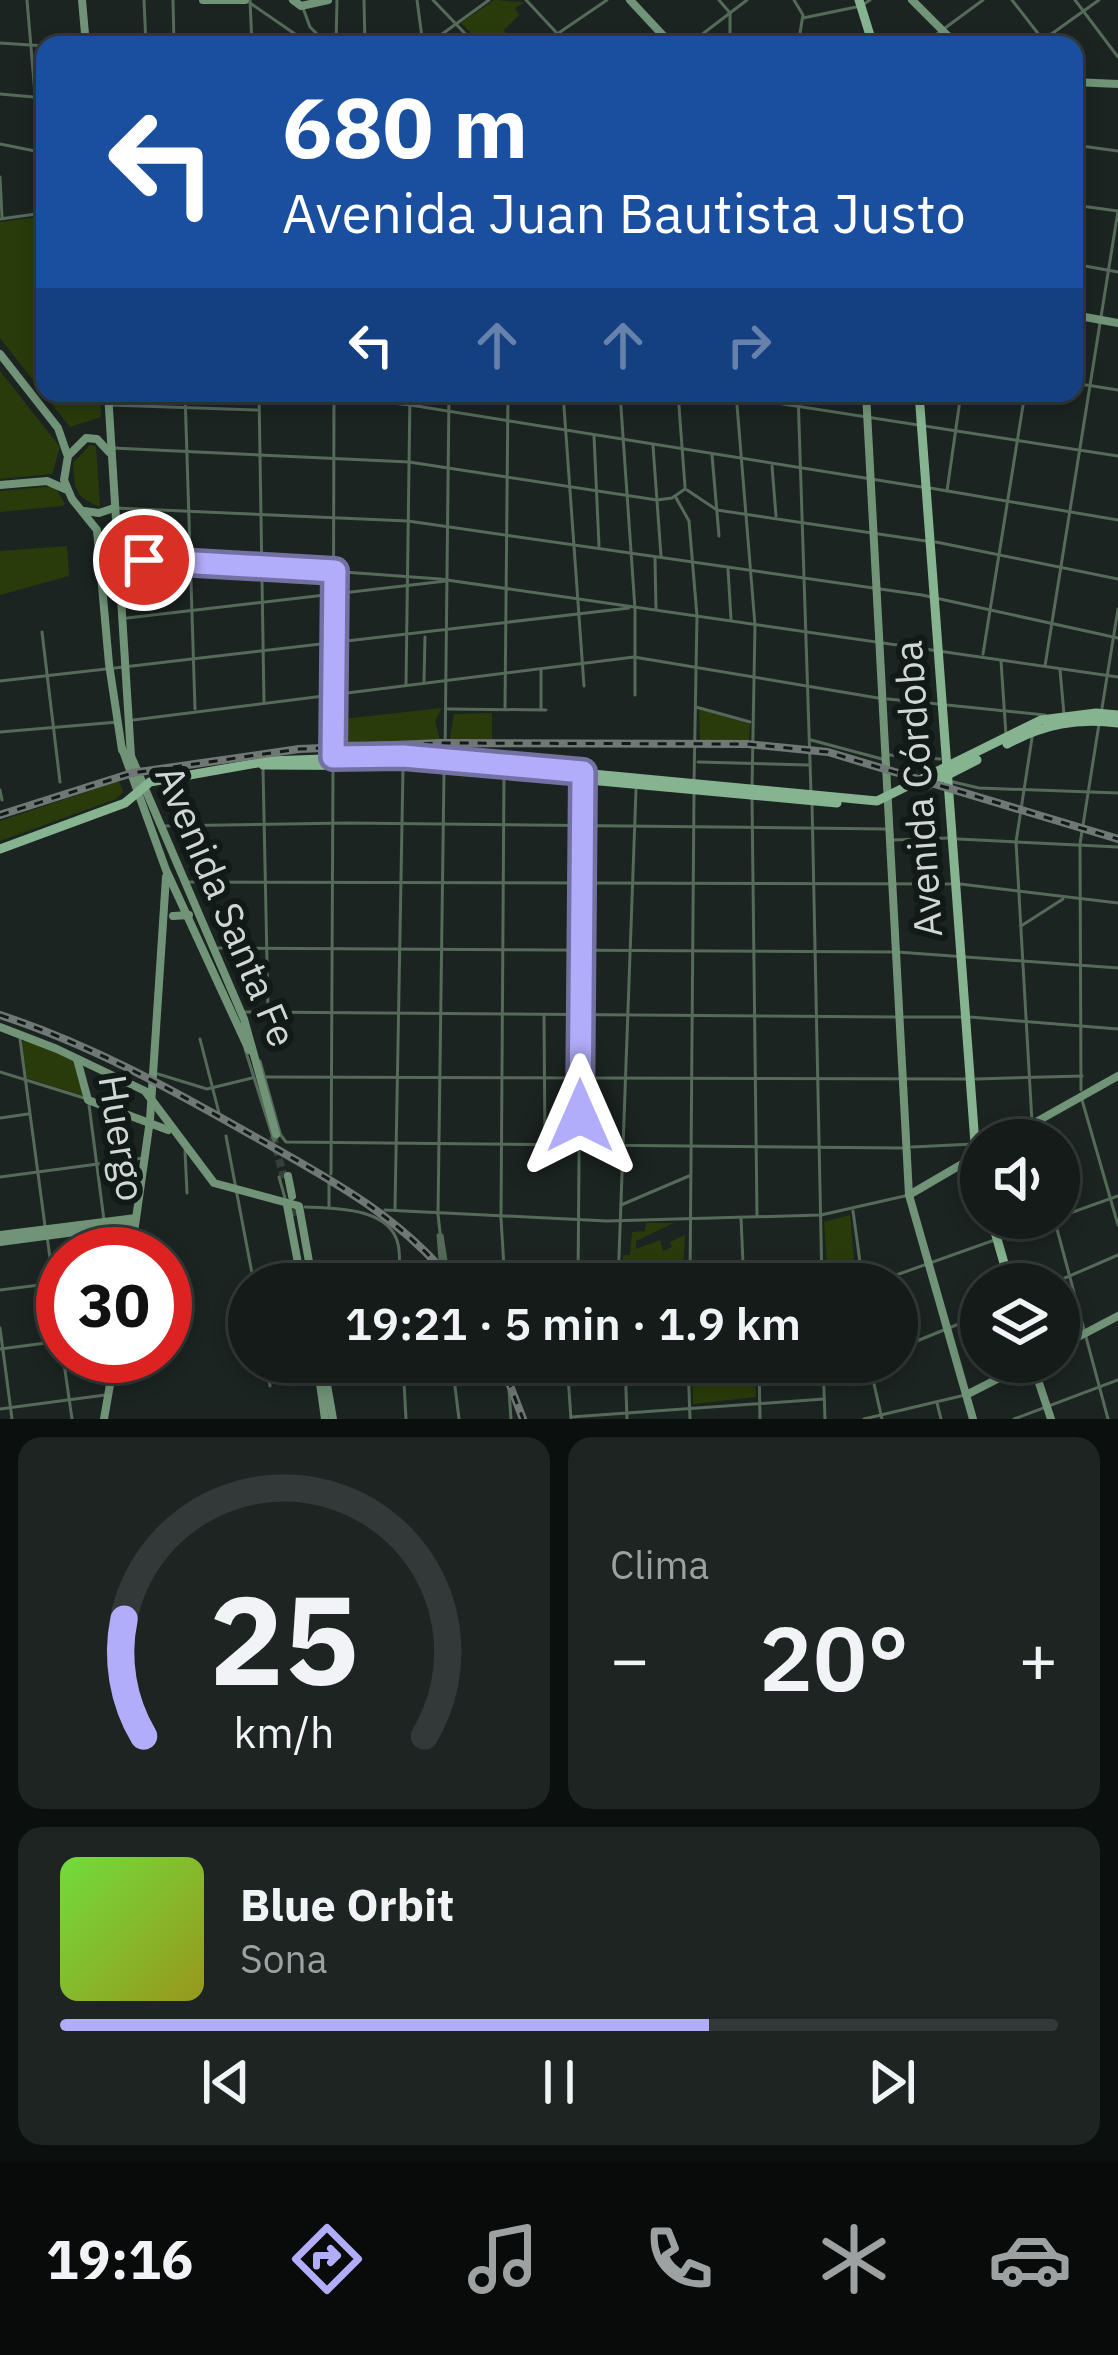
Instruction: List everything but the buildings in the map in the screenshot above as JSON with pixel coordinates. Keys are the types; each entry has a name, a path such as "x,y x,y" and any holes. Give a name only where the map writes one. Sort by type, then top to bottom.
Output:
{"main road":[{"path":"82,0 85,36"},
{"path":"203,0 249,1"},
{"path":"297,2 328,0"},
{"path":"630,0 664,36"},
{"path":"912,0 945,36"},
{"path":"864,2 871,36"},
{"path":"1083,82 1118,84"},
{"path":"1083,317 1118,323"},
{"path":"0,354 36,400"},
{"path":"38,402 70,436 90,438 111,450"},
{"name":"Avenida Santa Fe","path":"109,402 118,559 110,668 153,836 241,1012 275,1135"},
{"path":"866,402 909,1195 973,1419"},
{"name":"Avenida Córdoba","path":"920,402 974,1119"},
{"path":"66,490 68,456 104,432 109,409"},
{"path":"58,428 68,456"},
{"path":"43,482 64,467"},
{"path":"0,485 43,482 66,490 82,510 99,513 114,508"},
{"name":"Avenida Santa Fe","path":"82,510 97,526 99,560 125,667 122,748 162,825 218,979 244,1031"},
{"path":"0,849 107,811 141,791 263,764 333,760 504,768 869,806 888,801 1041,720 1061,716 1118,719"},
{"path":"946,771 1034,730 1100,717"},
{"path":"160,851 172,874 184,881"},
{"path":"134,1227 155,1119 151,1100 169,920 166,870"},
{"path":"169,920 186,910 190,893"},
{"path":"218,979 234,1009 241,1012"},
{"path":"0,1027 92,1065 145,1091 151,1100"},
{"path":"244,1031 275,1135"},
{"name":"Huergo","path":"76,1058 88,1100"},
{"path":"84,1075 92,1065"},
{"path":"1042,1119 1118,1076"},
{"path":"88,1100 155,1119 211,1181 289,1199"},
{"path":"909,1195 960,1162"},
{"path":"286,1177 303,1263"},
{"path":"289,1199 297,1213 304,1263"},
{"path":"90,1227 135,1221"},
{"path":"0,1239 36,1234"},
{"path":"998,1240 1004,1263"},
{"path":"1080,1336 1118,1316"},
{"path":"104,1419 110,1383"},
{"path":"322,1383 329,1419"},
{"path":"323,1383 329,1419"},
{"path":"965,1395 989,1383"},
{"path":"1038,1383 1051,1419"}],"street":[{"path":"27,0 36,111"},
{"path":"144,0 146,36"},
{"path":"172,0 174,36"},
{"path":"336,36 337,0"},
{"path":"364,0 365,36"},
{"path":"417,0 423,36"},
{"path":"434,0 468,36"},
{"path":"438,36 489,0"},
{"path":"526,0 558,34"},
{"path":"555,36 607,0"},
{"path":"719,0 730,13 730,36"},
{"path":"700,36 747,0"},
{"path":"794,0 803,18 800,36"},
{"path":"947,36 983,0"},
{"path":"1012,0 1040,36"},
{"path":"1075,0 1118,58"},
{"path":"1053,36 1099,0"},
{"path":"249,1 297,36"},
{"path":"249,1 251,36"},
{"path":"297,2 319,36"},
{"path":"803,18 864,2"},
{"path":"0,43 36,45"},
{"path":"1104,83 1118,73"},
{"path":"0,94 34,97"},
{"path":"0,144 36,152"},
{"path":"1083,146 1118,152"},
{"path":"0,177 1,218 36,213"},
{"path":"1045,666 1118,211 1083,206"},
{"path":"1083,266 1118,272"},
{"path":"1083,384 1118,389"},
{"path":"186,402 195,711"},
{"path":"259,402 264,704"},
{"path":"331,1174 334,402"},
{"path":"387,402 1118,520"},
{"path":"444,1263 439,1214 439,1078 448,402"},
{"path":"505,709 508,402"},
{"path":"563,402 584,686"},
{"path":"621,402 635,695"},
{"path":"679,402 685,488"},
{"path":"737,402 755,625 752,885 758,1216"},
{"path":"780,402 1118,456"},
{"path":"947,491 960,402"},
{"path":"982,656 1023,402"},
{"path":"406,685 410,405"},
{"path":"798,405 822,1263"},
{"path":"109,409 259,410"},
{"path":"594,435 599,548"},
{"path":"653,444 656,610"},
{"path":"111,450 409,462 657,500 685,488"},
{"path":"712,453 719,536"},
{"path":"771,463 776,518"},
{"path":"685,488 717,510 930,541 1118,579"},
{"path":"675,496 688,516 697,616 690,1263"},
{"path":"114,508 408,521 933,597 1116,638"},
{"path":"99,560 407,576 1118,677"},
{"path":"728,567 731,621"},
{"path":"113,619 447,581"},
{"path":"0,681 632,609"},
{"path":"1118,609 1080,844 1082,1096 1118,1225"},
{"path":"42,632 60,782"},
{"path":"424,683 425,633"},
{"path":"0,732 124,721 634,657 883,699 1061,716 1060,668"},
{"path":"1001,658 1006,737"},
{"path":"446,710 544,710 541,669"},
{"path":"695,706 748,722 754,719"},
{"path":"1030,1119 1016,842 1034,730"},
{"path":"809,740 880,760 886,757 946,771 964,785 1118,793"},
{"path":"395,1210 403,760"},
{"path":"695,762 810,765"},
{"path":"263,764 268,1012"},
{"path":"964,785 968,764"},
{"path":"504,768 501,1218 505,1263"},
{"path":"579,1263 582,776"},
{"path":"619,1263 636,780"},
{"path":"0,790 2,800"},
{"path":"153,836 162,825 265,823 890,829"},
{"path":"891,841 952,838 1118,848"},
{"path":"184,881 955,884 1118,903"},
{"path":"1020,927 1063,899"},
{"path":"210,952 267,946 897,952 1118,968"},
{"path":"241,1012 966,1017 1118,1029"},
{"path":"544,1013 545,1145"},
{"name":"Avenida Santa Fe","path":"244,1031 265,1077 275,1135"},
{"name":"Avenida Santa Fe","path":"244,1031 254,1078 275,1135"},
{"path":"20,1034 45,1227"},
{"path":"200,1039 219,1113"},
{"path":"0,1072 88,1100"},
{"path":"153,1073 204,1089 254,1078"},
{"path":"265,1077 903,1082 1082,1076"},
{"name":"Huergo","path":"88,1100 105,1225"},
{"path":"0,1118 30,1114"},
{"path":"275,1135 286,1142 960,1150"},
{"path":"226,1136 251,1263"},
{"path":"186,1149 187,1193"},
{"path":"0,1177 145,1158"},
{"path":"621,1205 691,1176"},
{"path":"286,1177 297,1213 363,1210 396,1238 398,1263"},
{"path":"329,1184 329,1208"},
{"path":"385,1210 621,1221 821,1215 909,1195"},
{"path":"1080,1210 1118,1196"},
{"path":"852,1209 860,1263"},
{"path":"741,1216 743,1263"},
{"path":"918,1268 998,1240"},
{"path":"1080,1271 1118,1255"},
{"path":"0,1290 36,1285"},
{"path":"1080,1310 1108,1419"},
{"path":"918,1341 960,1324"},
{"path":"0,1328 12,1419"},
{"path":"2,1349 36,1344"},
{"path":"1014,1419 1118,1380"},
{"path":"67,1383 72,1419"},
{"path":"405,1383 406,1419"},
{"path":"455,1383 459,1419"},
{"path":"568,1383 571,1418 824,1399"},
{"path":"626,1383 627,1416"},
{"path":"688,1383 690,1419"},
{"path":"760,1383 760,1419"},
{"path":"824,1383 825,1419"},
{"path":"874,1383 882,1417"},
{"path":"509,1391 511,1419"},
{"path":"0,1409 108,1395"},
{"path":"864,1419 965,1395"},
{"path":"937,1401 941,1419"}],"green space":[{"path":"494,0 525,2 515,8 519,15 504,30 508,36 473,36 461,23"},
{"path":"36,217 36,384 0,338 0,222"},
{"path":"0,371 60,447 52,474 0,479"},
{"path":"50,402 100,402 101,417 70,427"},
{"path":"90,445 96,446 100,507 81,496 75,481 73,463"},
{"path":"55,486 62,506 0,512 0,491"},
{"path":"67,546 69,576 0,595 0,551"},
{"path":"442,708 435,721 440,740 338,744 346,731 342,719"},
{"path":"699,709 750,724 749,741 700,740"},
{"path":"492,713 492,739 450,739 454,714"},
{"path":"119,781 123,792 116,799 0,841 0,821"},
{"path":"25,1040 78,1061 83,1096 27,1078"},
{"path":"850,1215 854,1263 827,1263 824,1222"},
{"path":"646,1223 674,1223 636,1241 636,1249 660,1240 663,1251 685,1235 684,1263 623,1263 623,1255 630,1255 632,1232 645,1231"},
{"path":"692,1383 755,1383 756,1397 693,1404"}],"tunnel":[{"path":"273,1136 284,1178"},
{"path":"289,1198 294,1216"}],"railway":[{"path":"0,815 132,773 299,749 441,743 747,744 828,752 1118,839"},
{"path":"0,1015 65,1039 218,1116 332,1181 385,1217 436,1263"},
{"path":"509,1383 523,1419"}],"route":[{"path":"144,560 335,571 333,757 403,756 583,772 580,1116"}]}
